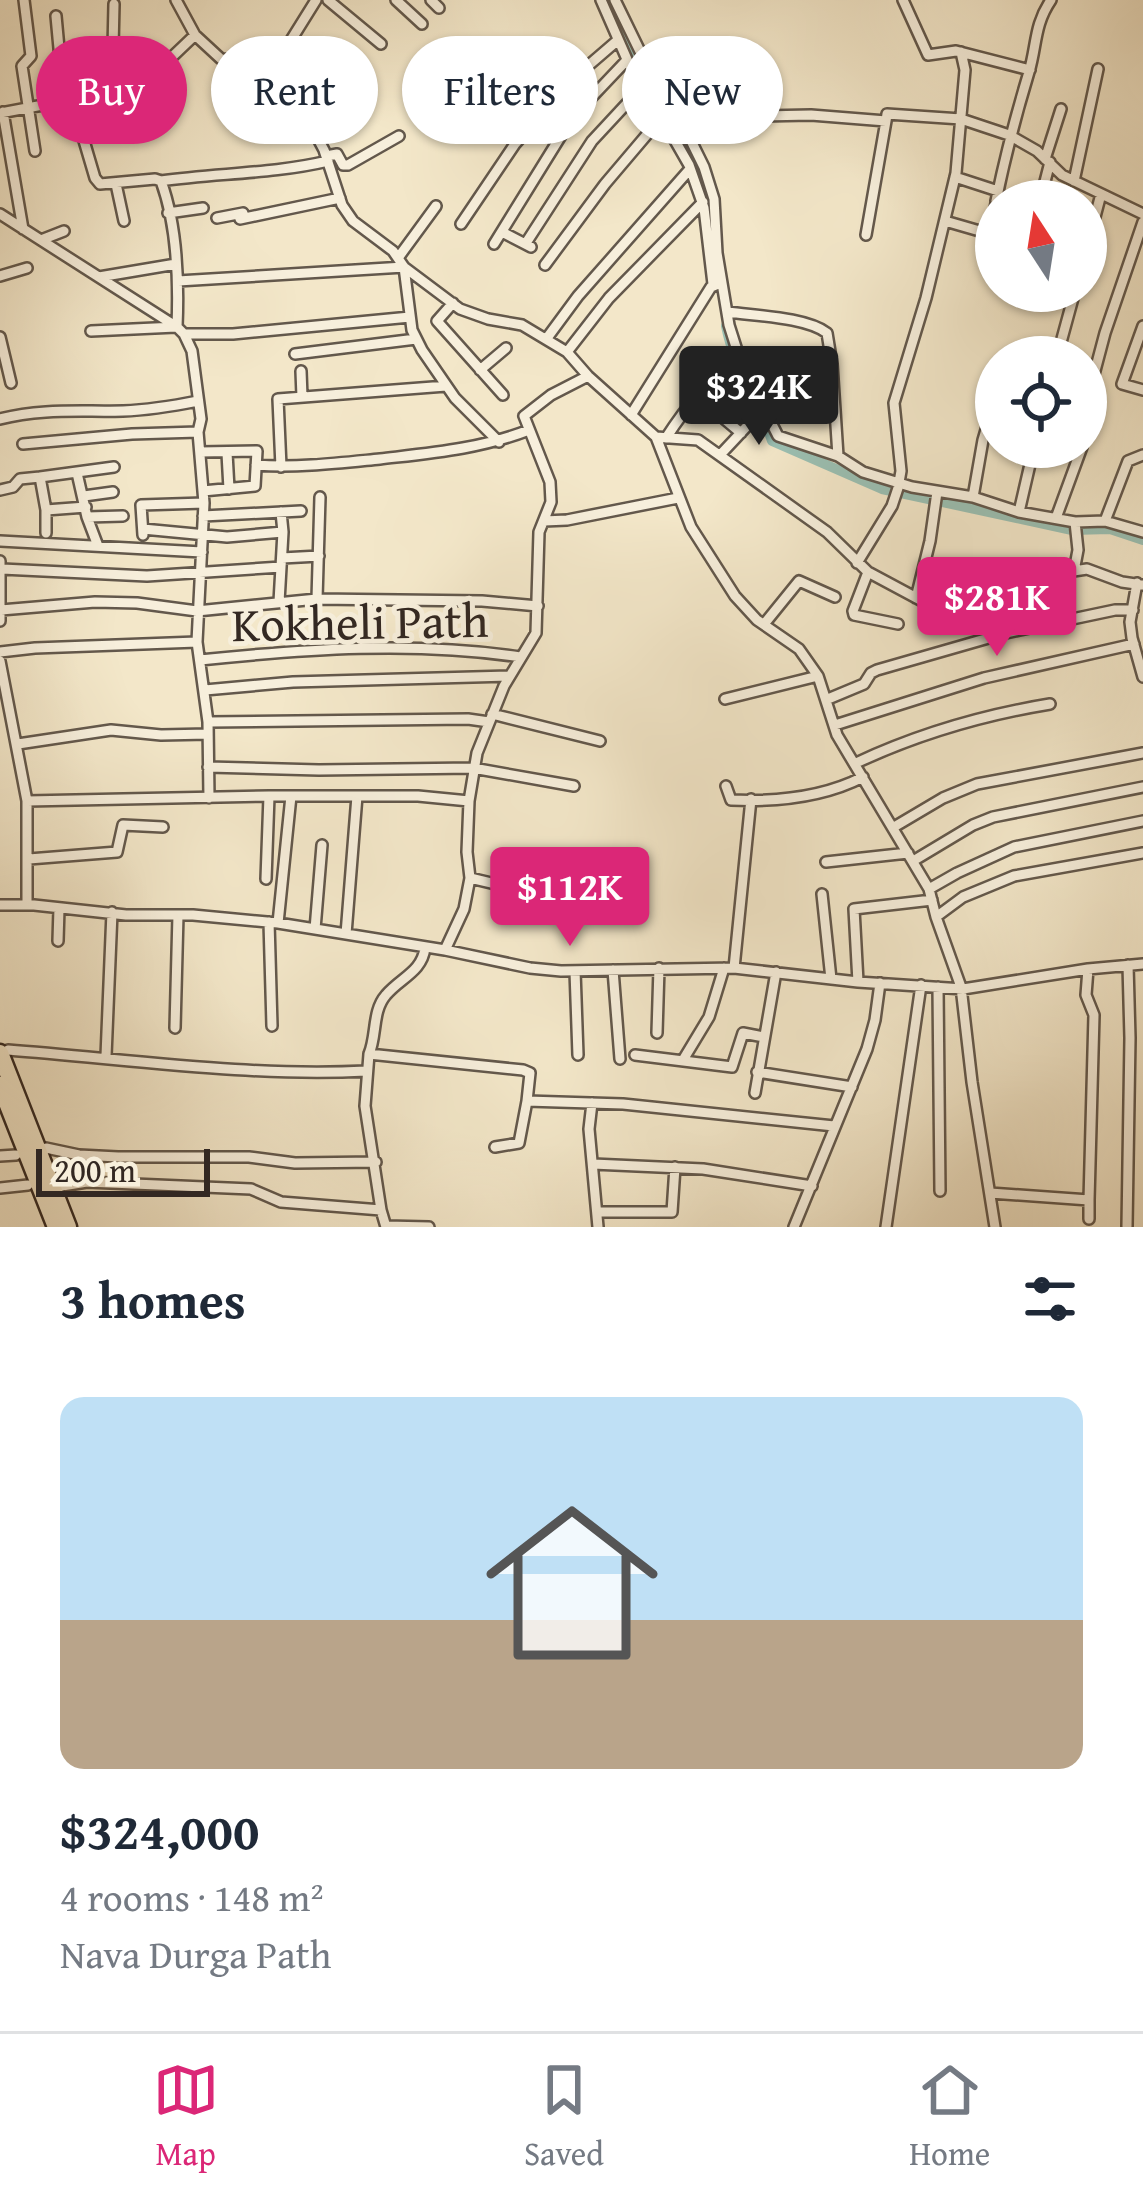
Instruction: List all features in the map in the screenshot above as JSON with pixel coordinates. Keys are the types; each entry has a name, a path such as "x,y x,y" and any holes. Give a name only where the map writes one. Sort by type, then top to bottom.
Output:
{"highway":[{"path":"4,1051 68,1227"},
{"path":"0,1085 56,1227"}],"street":[{"path":"24,0 31,56 22,65 35,151"},
{"path":"294,36 316,0"},
{"path":"328,0 381,44"},
{"path":"396,0 422,24"},
{"path":"601,0 622,49"},
{"path":"615,0 633,36"},
{"path":"904,0 928,55 961,52 1030,70"},
{"path":"1000,180 1030,70 1031,48 1040,16 1051,0"},
{"path":"178,1 195,35 211,49"},
{"path":"113,36 114,4"},
{"path":"56,16 59,36"},
{"path":"187,43 195,35"},
{"path":"461,224 515,144 574,77 618,40"},
{"path":"856,563 892,506 901,471 894,403 955,177 965,70 961,52"},
{"path":"494,244 572,118 622,65"},
{"path":"1074,180 1098,69"},
{"path":"23,229 2,112 36,107"},
{"path":"502,232 529,245 592,142 622,109"},
{"path":"1044,180 1061,109"},
{"path":"866,235 887,114 961,119 1009,135 1072,180"},
{"path":"783,116 886,122"},
{"path":"83,144 95,178 100,184 116,184 287,171 337,154 348,165 399,136"},
{"path":"320,144 353,221 452,303 547,338 661,438 698,440 826,532 868,572 916,598 953,610 1060,573 1087,569 1140,584 1132,616 1143,677"},
{"path":"545,265 640,144"},
{"path":"676,144 708,201"},
{"path":"693,144 704,167 708,228 729,325 778,436 898,483 974,496 1018,512 1075,522 1105,521 1143,532"},
{"path":"547,338 690,169"},
{"path":"955,177 975,187"},
{"path":"161,181 176,264 181,331 192,351 201,419 204,509 196,642 205,690 209,798"},
{"path":"116,184 124,221"},
{"path":"1104,336 1142,212 1107,197"},
{"path":"217,218 249,212 246,218 340,198"},
{"path":"567,352 609,298 708,201"},
{"path":"436,206 401,263 412,330 446,386 499,442"},
{"path":"169,213 203,208"},
{"path":"0,214 181,331"},
{"path":"945,221 975,229"},
{"path":"41,240 64,231"},
{"path":"178,281 401,263"},
{"path":"99,277 176,264"},
{"path":"0,276 27,268"},
{"path":"631,415 718,284"},
{"path":"452,303 436,321 503,395"},
{"path":"728,312 820,327 830,338 838,456"},
{"path":"92,331 233,334 410,317"},
{"path":"1143,326 1122,384 1143,390"},
{"path":"0,337 11,382"},
{"path":"295,354 416,338"},
{"path":"480,370 506,348"},
{"path":"661,438 738,354"},
{"path":"728,362 747,397"},
{"path":"302,370 302,397"},
{"path":"445,950 464,909 470,878 467,852 473,767 509,676 536,633 538,532 551,502 550,482 524,416 551,394 588,376"},
{"path":"280,467 278,399 446,386"},
{"path":"697,396 741,434"},
{"path":"0,419 67,410 154,410 198,401"},
{"path":"720,455 764,408"},
{"path":"256,465 280,467 457,451 529,430"},
{"path":"23,444 198,432"},
{"path":"661,438 691,526 735,596 757,620 799,649 818,676 837,735 931,895 961,987 994,1227"},
{"path":"200,452 257,452 255,486 203,491"},
{"path":"227,453 230,489"},
{"path":"1105,521 1128,461 1143,455"},
{"path":"0,490 14,487 20,479 114,467"},
{"path":"974,496 978,468"},
{"path":"1018,512 1029,468"},
{"path":"1056,518 1075,468"},
{"path":"77,473 98,546"},
{"path":"40,477 46,532"},
{"path":"86,507 113,492"},
{"path":"916,598 938,492"},
{"path":"317,598 320,497"},
{"path":"544,521 678,498"},
{"path":"143,547 141,505 204,509 227,516 302,511"},
{"path":"46,510 86,507 122,516"},
{"path":"279,602 281,512"},
{"path":"254,535 257,514"},
{"path":"227,516 227,537"},
{"path":"1074,571 1075,522"},
{"path":"143,529 227,537 283,532"},
{"path":"0,541 202,552"},
{"path":"0,621 1,565 109,575 201,574 319,556"},
{"path":"868,572 854,616 898,624"},
{"path":"765,623 800,581 835,597"},
{"path":"1,610 95,602 197,610 317,598 538,606"},
{"path":"828,699 864,684 877,670 1006,633 1107,612 1132,616"},
{"path":"27,905 27,801 0,656 34,648 196,642"},
{"path":"835,725 983,678 1134,644"},
{"name":"Kokheli Path","path":"200,660 386,647 520,657"},
{"path":"205,690 292,682 509,676"},
{"path":"724,698 818,676"},
{"path":"856,763 906,740 1051,704"},
{"path":"18,744 111,730 161,735 380,719 491,718 601,741"},
{"path":"0,733 15,730"},
{"path":"894,827 977,784 1143,753"},
{"path":"208,766 473,767 574,786"},
{"path":"726,786 731,800 751,800 813,795 863,777"},
{"path":"826,862 911,857 993,817 1143,787"},
{"path":"266,879 269,796"},
{"path":"272,1026 273,922 290,796"},
{"path":"346,934 357,796"},
{"path":"27,801 418,796 469,801"},
{"path":"683,1060 709,1017 729,968 751,800"},
{"path":"859,982 854,909 931,895 957,872 1014,847 1143,821"},
{"path":"29,859 118,852 123,826 163,827"},
{"path":"315,929 322,845"},
{"path":"936,917 963,897 1014,876 1143,853"},
{"path":"470,878 576,903 634,903"},
{"path":"822,895 831,979"},
{"path":"0,905 273,922 530,968 574,971 729,968 963,989 1143,964"},
{"path":"58,941 59,908"},
{"path":"106,1056 112,912"},
{"path":"176,1028 178,915"},
{"path":"425,948 418,966 383,997 368,1054 365,1106 386,1226 429,1227"},
{"path":"1127,1226 1128,965"},
{"path":"657,1033 659,968"},
{"path":"1088,969 1085,995 1094,1011 1089,1219"},
{"path":"614,970 620,1059"},
{"path":"574,971 578,1055"},
{"path":"755,1093 776,972"},
{"path":"794,1227 852,1087 875,1020 880,983"},
{"path":"886,1227 921,986"},
{"path":"938,987 940,1191"},
{"path":"635,1055 732,1067 743,1033 764,1037"},
{"path":"4,1051 177,1065 366,1071"},
{"path":"368,1054 530,1073 519,1143 495,1147"},
{"path":"757,1072 852,1087"},
{"path":"527,1101 592,1102 834,1126"},
{"path":"592,1102 589,1129 598,1227"},
{"path":"46,1148 118,1157 376,1162"},
{"path":"0,1156 16,1155"},
{"path":"593,1164 703,1169 812,1186"},
{"path":"674,1225 675,1167"},
{"path":"62,1186 87,1182 251,1189 281,1202 381,1210"},
{"path":"0,1188 28,1185"},
{"path":"990,1193 1089,1200"},
{"path":"597,1212 672,1212"}],"waterway":[{"path":"608,0 625,36"},
{"path":"683,144 705,197 712,242"},
{"path":"726,326 772,441 882,489 1072,530 1110,529 1143,540"}]}
